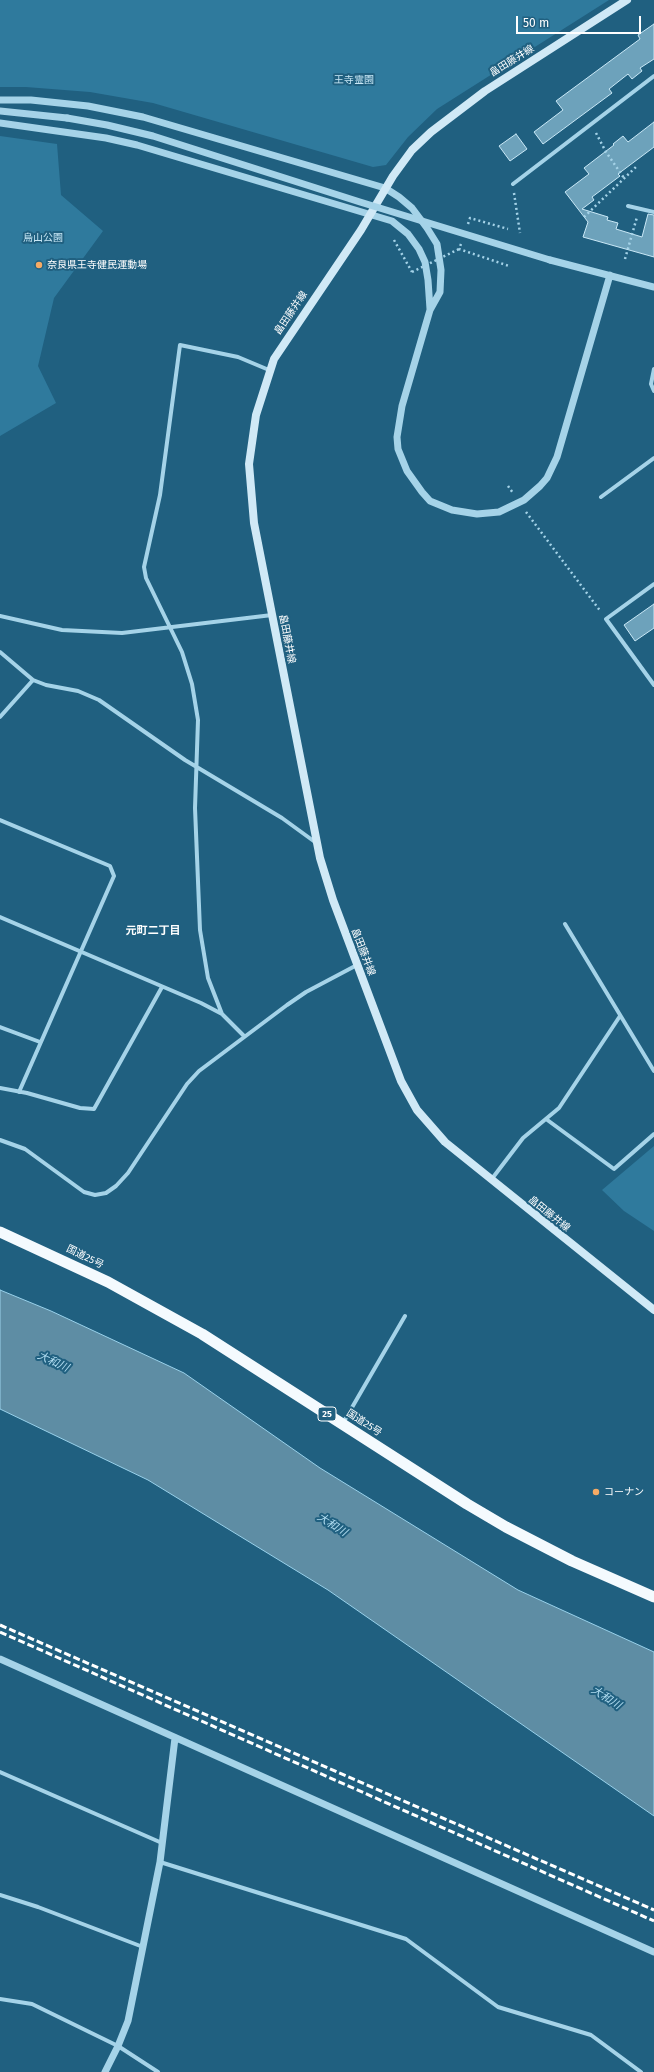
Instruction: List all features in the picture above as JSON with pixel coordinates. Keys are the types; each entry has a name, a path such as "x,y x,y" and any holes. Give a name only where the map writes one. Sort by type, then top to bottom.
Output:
{"highway":[{"name":"国道25号","path":"0,1232 108,1282 202,1334 467,1504 506,1527 572,1560 654,1597"}],"main road":[{"name":"畠田藤井線","path":"627,0 485,91 439,126 412,150 385,188 371,214 280,347 269,370 253,427 249,464 254,523 317,843 333,900 409,1097 434,1132 491,1180 654,1310"}],"street":[{"path":"513,184 654,76"},
{"path":"0,100 31,100 88,106 143,117 385,188 412,208 437,244 442,270 440,292 430,310 398,422 397,437 402,460 414,484 430,501 452,510 464,513 487,514 499,512 513,506 532,494 544,482 553,466 610,276"},
{"path":"0,111 107,124 153,136 360,202 550,260 654,286"},
{"path":"0,122 12,126 106,138 138,145 392,221 408,234 419,249 425,262 430,310"},
{"path":"628,206 654,212"},
{"path":"222,1014 208,978 200,930 195,808 198,720 192,684 182,652 146,578 144,567 160,495 180,345 238,357 269,370"},
{"path":"654,369 651,384 654,391"},
{"path":"601,497 654,458"},
{"path":"654,584 606,619 654,685"},
{"path":"0,616 62,630 122,633 272,615"},
{"path":"0,652 33,680 46,685 78,691 99,700 196,768 282,818 317,843"},
{"path":"0,717 33,680"},
{"path":"0,820 110,866 114,876 19,1092"},
{"path":"0,916 80,952 201,1002 222,1014 244,1036"},
{"path":"565,924 654,1071"},
{"path":"0,1140 25,1149 84,1192 95,1195 106,1193 116,1186 128,1173 187,1084 204,1066 306,992 358,965"},
{"path":"0,1088 80,1108 94,1109 162,987"},
{"path":"491,1180 523,1138 559,1108 620,1016"},
{"path":"0,1026 40,1042"},
{"path":"546,1119 614,1169 654,1134"},
{"path":"343,1424 405,1316"},
{"path":"0,1659 654,1952"},
{"path":"105,2072 128,2021 160,1862 175,1738"},
{"path":"0,1772 162,1843"},
{"path":"160,1862 406,1939 498,2007 592,2035 641,2072"},
{"path":"0,1896 38,1907 143,1947"},
{"path":"0,1999 32,2004 118,2046 158,2072"}],"path":[{"path":"591,124 606,152 624,178"},
{"path":"584,217 638,165"},
{"path":"513,184 520,233"},
{"path":"625,259 639,208"},
{"path":"470,218 508,229"},
{"path":"394,239 412,272 459,249 509,266"},
{"path":"529,515 606,619"}],"green space":[{"name":"王寺霊園","path":"0,0 609,0 437,109 408,137 386,165 373,167 153,103 90,92 26,87 0,87"},
{"name":"奈良県王寺健民運動場","path":"0,136 57,144 61,195 103,231 54,298 38,366 56,403 0,436"},
{"path":"654,1146 654,1231 624,1211 602,1190"}],"water":[{"name":"大和川","path":"0,1290 51,1311 184,1373 320,1468 518,1590 654,1652 654,1816 328,1590 148,1480 0,1409"}],"building":[{"path":"654,24 654,59 640,68 642,71 632,79 628,74 609,89 612,93 543,144 534,132 563,110 556,101 640,39 638,35"},
{"path":"654,122 654,147 618,174 620,176 592,197 594,200 582,209 608,217 607,220 618,223 616,229 642,237 648,214 654,215 654,257 583,237 588,222 565,192 589,174 584,168 614,145 613,144 623,136 628,142"},
{"path":"516,134 527,149 510,161 499,146"},
{"path":"654,604 654,628 635,641 624,625"}],"railway":[{"path":"0,1625 654,1910"},
{"path":"0,1632 654,1921"}],"place":[{"name":"奈良県王寺健民運動場","path":"39,265"},
{"name":"コーナン","path":"596,1492"}],"district":[{"name":"元町二丁目","path":"153,931"}],"park label":[{"name":"烏山公園","path":"43,238"}]}
